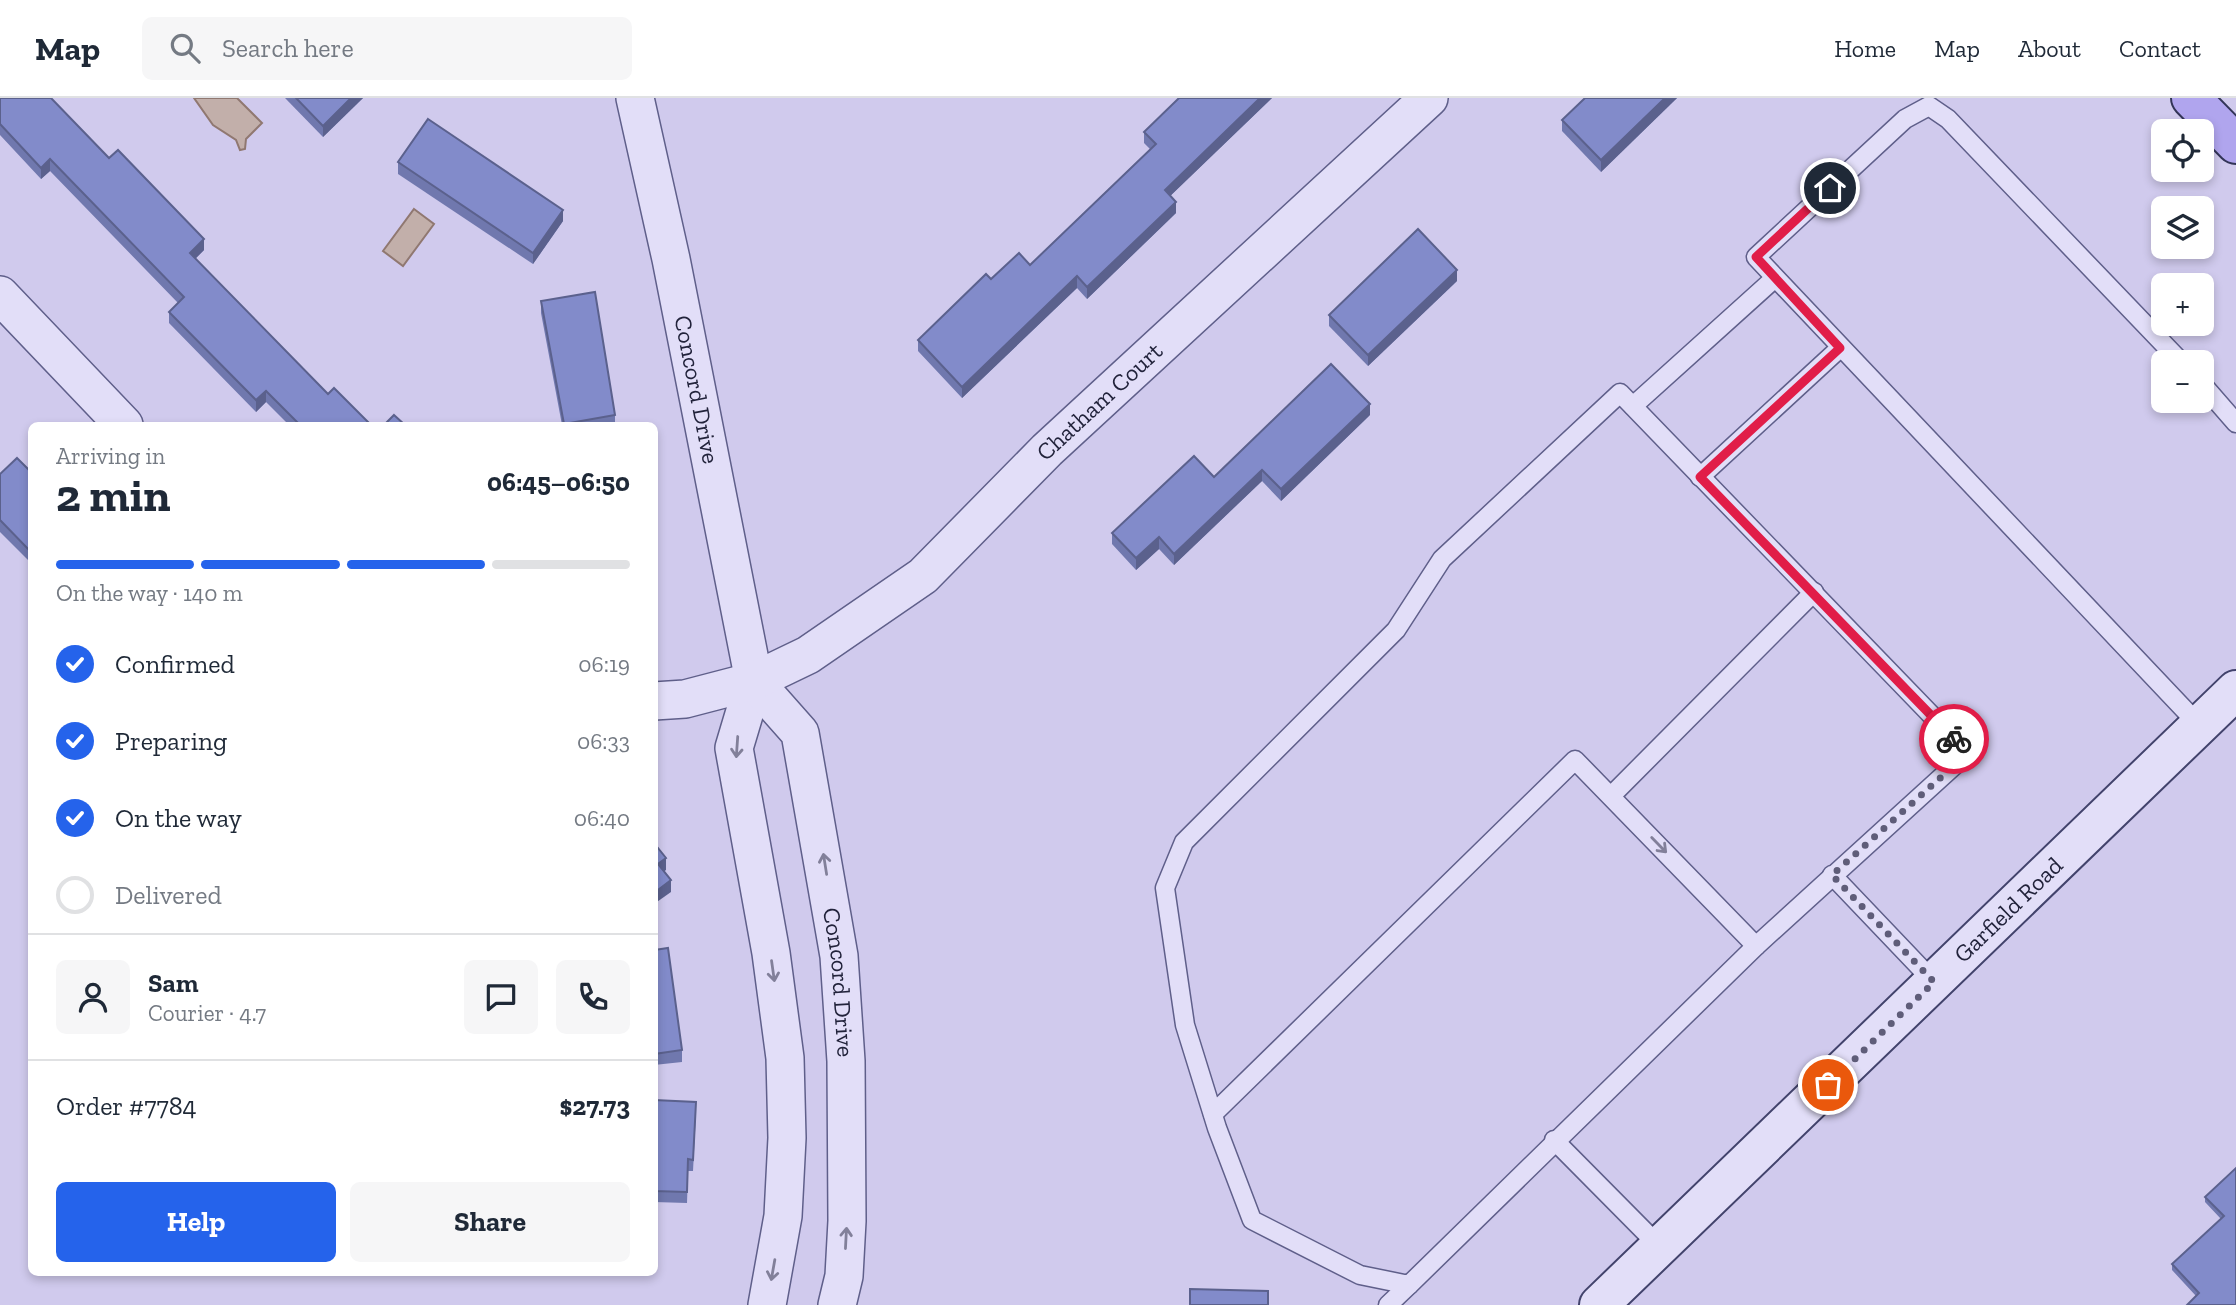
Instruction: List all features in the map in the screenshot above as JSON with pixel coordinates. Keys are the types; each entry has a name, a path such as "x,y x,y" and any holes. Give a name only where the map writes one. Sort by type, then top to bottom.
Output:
{"main road":[{"path":"2191,98 2236,144"},
{"name":"Garfield Road","path":"1599,1305 2236,690"}],"street":[{"name":"Concord Drive","path":"635,98 674,272 754,681 734,748 771,953 785,1058 787,1124 783,1216 767,1305"},
{"name":"Chatham Court","path":"658,701 685,699 754,681 808,655 923,576 1046,450 1429,98"},
{"path":"0,295 121,422"},
{"name":"Concord Drive","path":"754,681 800,733 839,956 846,1061 847,1221 844,1276 837,1305"}],"lane":[{"path":"2169,350 1948,119 1929,106 1905,119 1756,257 2199,725"},
{"path":"1633,406 1775,278"},
{"path":"1700,477 1840,348"},
{"path":"1388,1305 1409,1285 1554,1140 1756,946 1968,753 1620,393 1442,559 1396,630 1184,842 1165,888 1185,1025 1213,1114 1252,1220 1360,1276 1409,1285"},
{"path":"2214,397 2236,422"},
{"path":"1612,796 1814,592"},
{"path":"1213,1114 1575,760 1756,946"},
{"path":"1832,875 1934,982"},
{"path":"1554,1140 1660,1247"}],"shaded area":[{"path":"194,98 237,98 262,123 246,139 245,149 240,150 236,140 213,125"},
{"path":"414,209 434,224 403,266 383,251"}],"building":[{"path":"0,98 51,98 109,158 118,150 204,239 190,253 328,394 334,388 368,422 297,422 266,391 256,400 169,312 184,297 50,159 41,168 0,124"},
{"path":"296,98 351,98 323,126"},
{"path":"1179,98 1260,98 1165,190 1176,202 1087,287 1077,276 962,387 918,340 986,274 991,279 1019,253 1030,265 1156,144 1144,132"},
{"path":"1585,98 1665,98 1601,160 1562,120"},
{"path":"428,119 563,210 533,253 398,162"},
{"path":"1418,229 1457,270 1368,355 1329,315"},
{"path":"595,292 615,415 564,422 541,301"},
{"path":"1331,364 1370,404 1281,489 1262,470 1174,554 1159,537 1136,558 1112,533 1194,456 1214,477"},
{"path":"394,415 402,422 387,422"},
{"path":"17,458 28,469 28,549 0,520 0,474"},
{"path":"658,848 666,858 658,864"},
{"path":"658,864 671,880 658,890"},
{"path":"668,948 682,1050 658,1053 658,949"},
{"path":"658,1100 696,1102 693,1160 688,1159 687,1192 658,1191"},
{"path":"2236,1168 2236,1305 2187,1305 2199,1293 2172,1264 2224,1216 2205,1197"},
{"path":"1190,1289 1268,1291 1268,1305 1190,1305"}],"way so far":[{"path":"1828,1085 1934,982 1832,875 1968,753 1954,739"}],"route":[{"path":"1830,188 1756,257 1840,348 1700,477 1954,739"}]}
